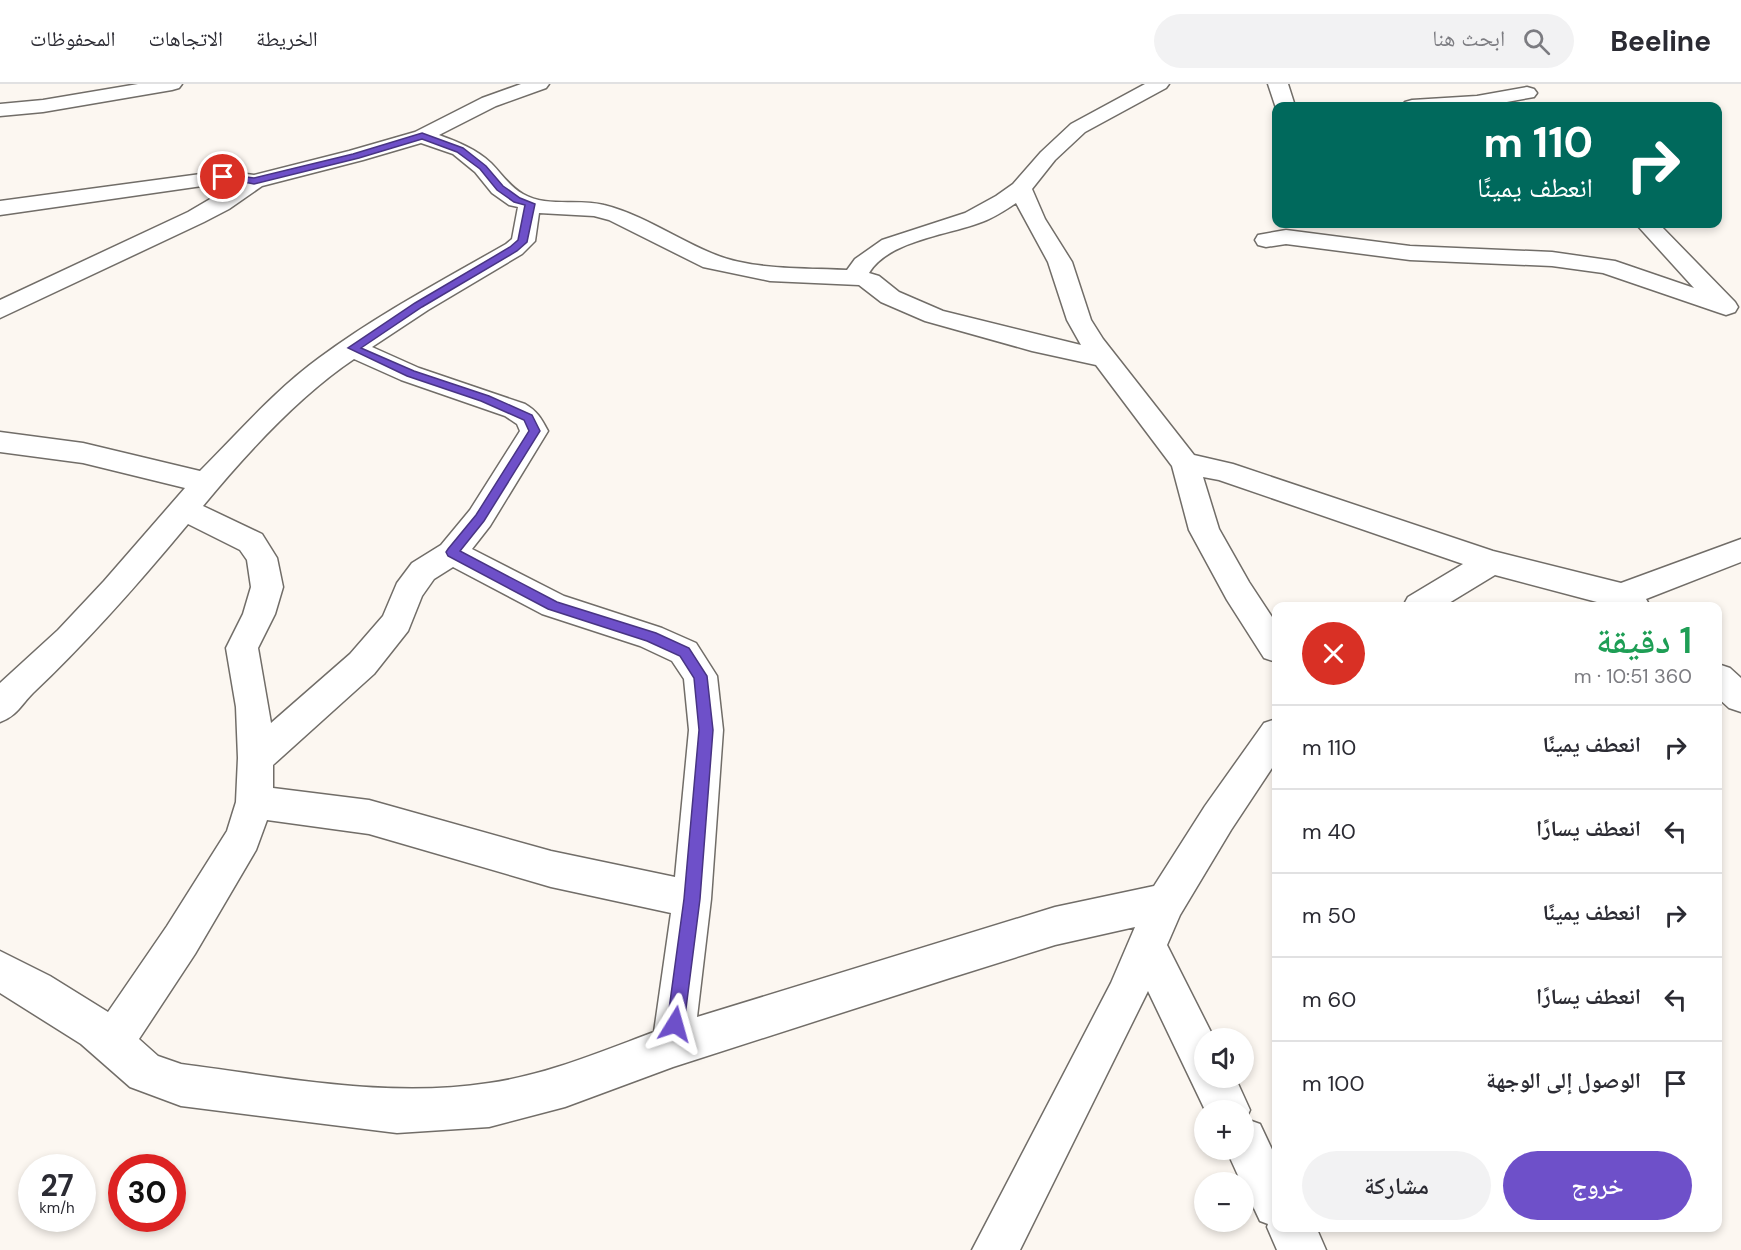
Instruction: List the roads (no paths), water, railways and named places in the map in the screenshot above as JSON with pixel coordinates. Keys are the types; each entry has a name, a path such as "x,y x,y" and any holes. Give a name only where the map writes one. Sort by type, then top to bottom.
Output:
{"street":[{"path":"0,110 43,106 172,84"},
{"path":"0,310 196,217 221,204 254,181 356,156 422,136 489,102 539,84"},
{"path":"855,277 859,268 885,246 972,219 990,210 1021,189 1048,156 1078,128 1159,84"},
{"path":"1278,84 1284,102"},
{"path":"1477,102 1528,95"},
{"path":"422,136 460,150 483,167 500,188 517,200 541,207 595,208 632,220 711,261 770,274 855,277 871,281 890,297 933,316 1032,344 1105,359"},
{"path":"0,208 223,177 254,181"},
{"path":"1021,189 1034,219 1060,262 1079,320 1105,359 1185,463 1204,530 1238,591 1272,643"},
{"path":"0,708 16,688 69,639 206,483 284,402 328,364 418,305 523,242 530,204"},
{"path":"1651,228 1733,313"},
{"path":"1266,240 1287,237 1410,253 1552,259 1606,266 1733,313"},
{"path":"256,758 362,664 397,622 408,592 423,571 452,552 480,518 534,431 528,418 485,398 410,374 353,348"},
{"path":"0,442 83,453 206,483"},
{"path":"1185,463 1223,471 1491,562 1628,601 1741,550"},
{"path":"112,1042 180,940 243,838 254,802 256,758 253,707 242,648 259,614 267,587 262,558 251,542 184,509"},
{"path":"452,552 553,605 651,637 684,652 700,676 706,730 692,899 673,1046"},
{"path":"1426,602 1491,562"},
{"path":"1722,681 1741,698"},
{"path":"995,1250 1125,997 1166,902 1218,818 1272,740"},
{"path":"254,802 369,817 551,869 692,899"},
{"path":"0,972 36,990 96,1029 145,1072 181,1084 283,1099 397,1111 489,1105 565,1086 673,1046 1054,926 1166,902"},
{"path":"1147,946 1194,1042"},
{"path":"1254,1160 1272,1197"},
{"path":"1293,1232 1304,1250"}]}
